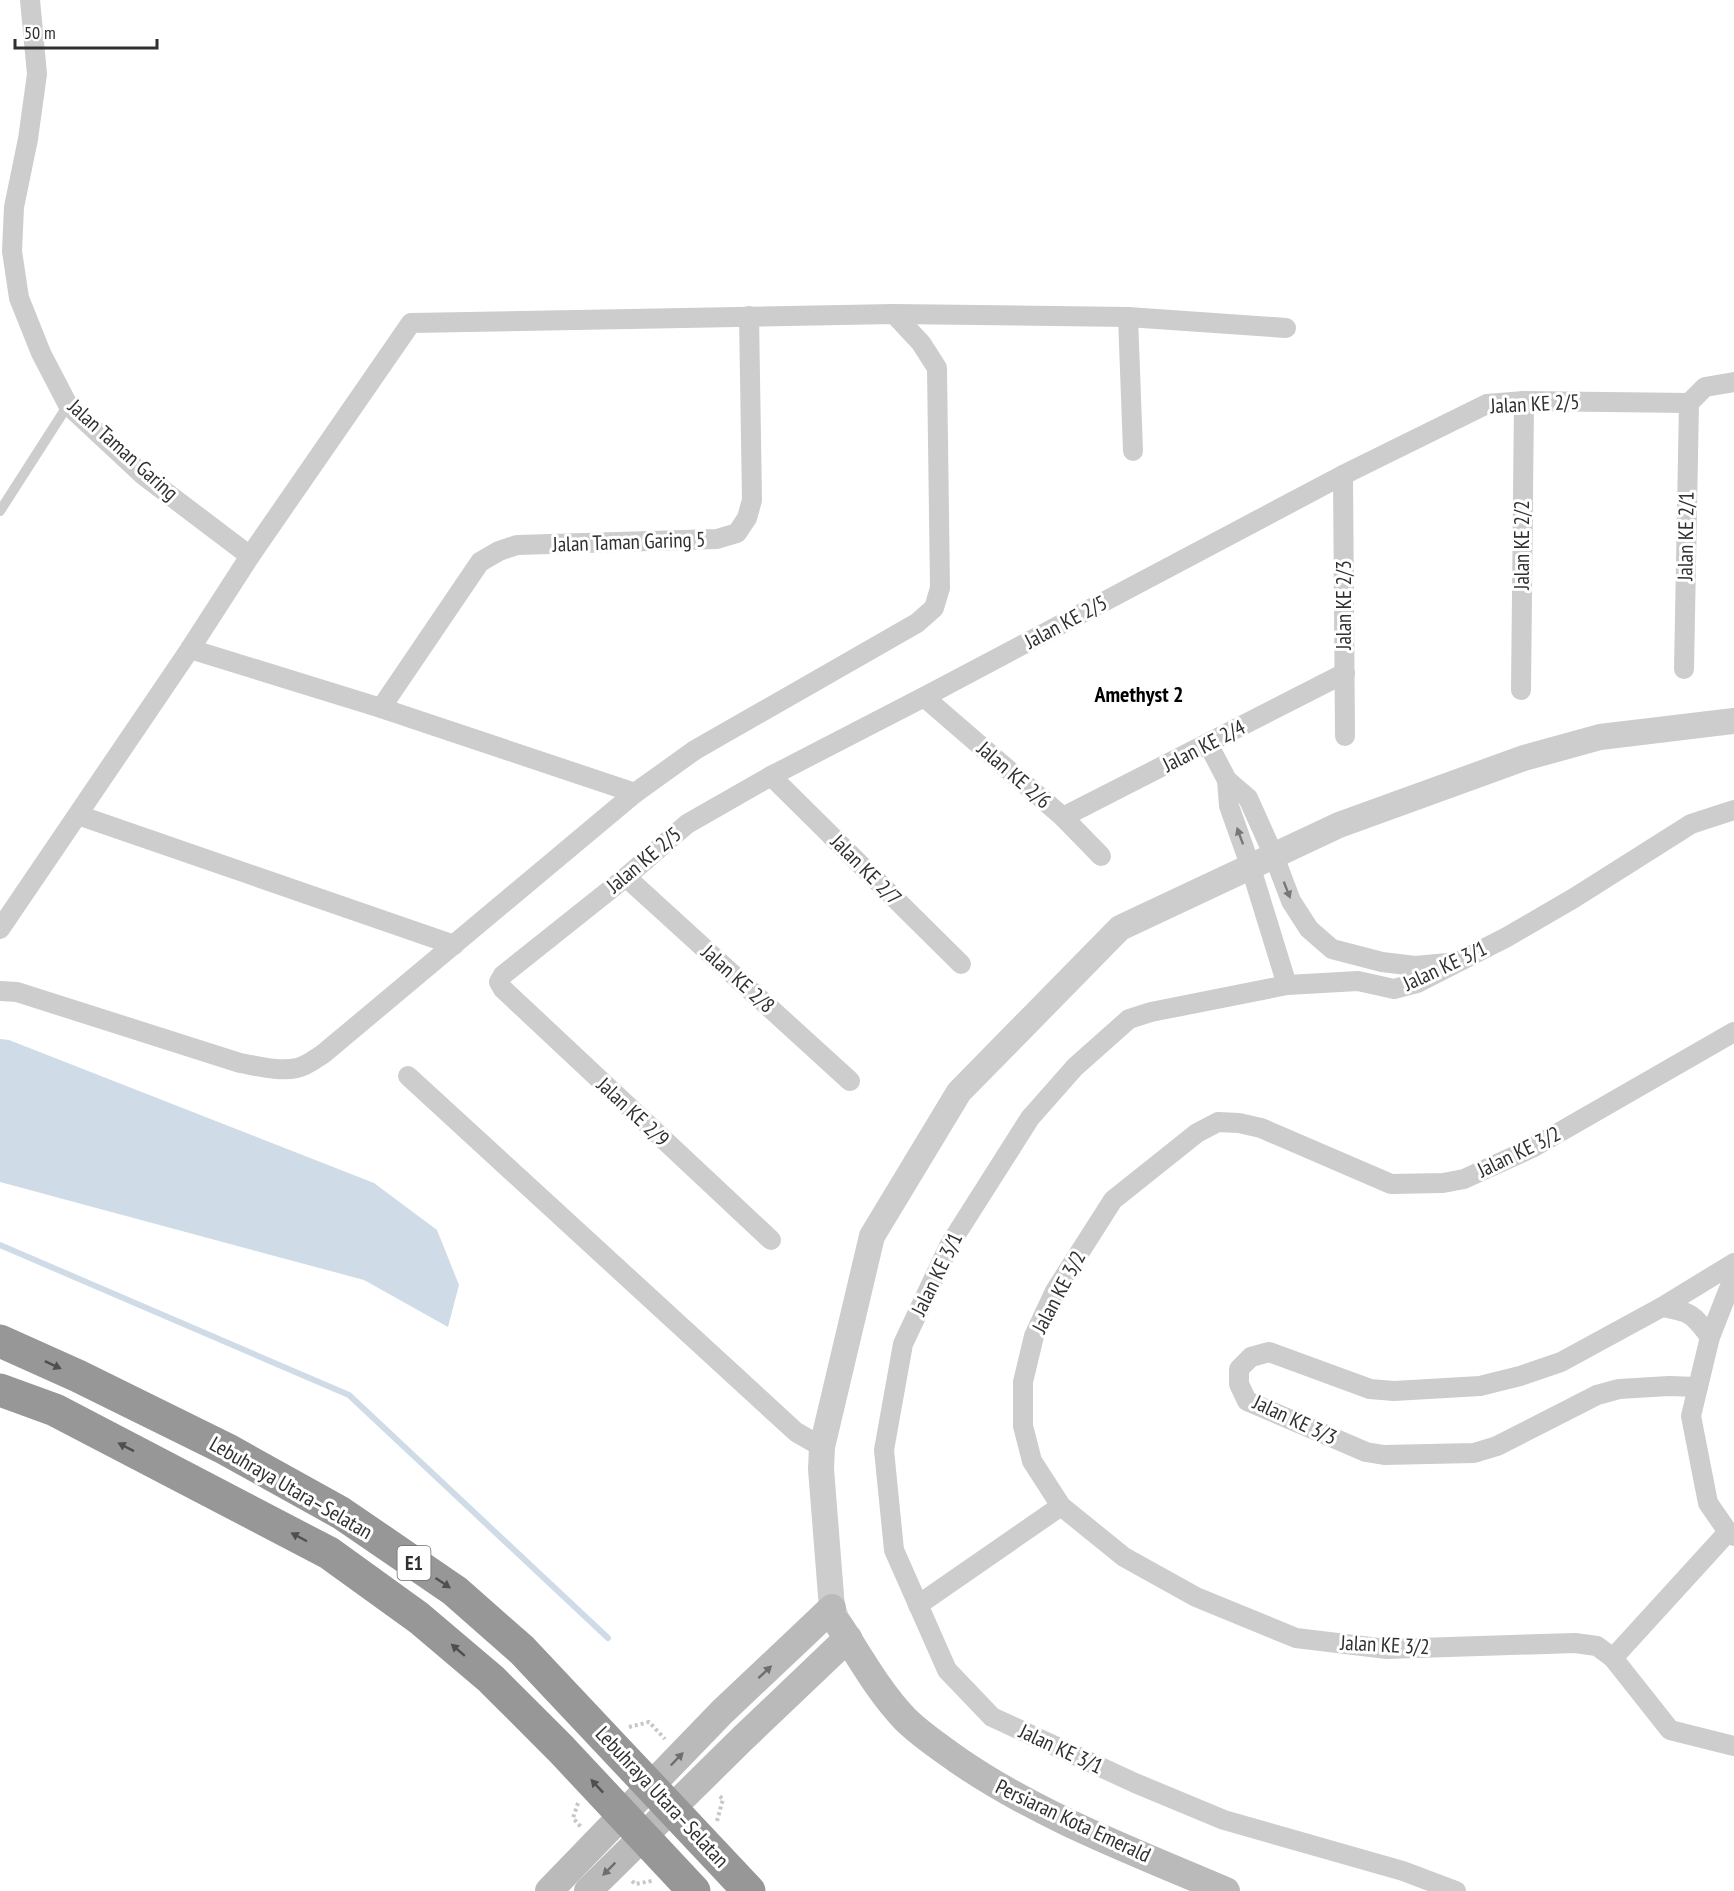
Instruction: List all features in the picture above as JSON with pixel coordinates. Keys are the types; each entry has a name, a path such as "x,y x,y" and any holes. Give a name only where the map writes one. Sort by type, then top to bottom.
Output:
{"highway":[{"name":"Lebuhraya Utara–Selatan","path":"0,1341 78,1376 226,1449 341,1513 455,1591 522,1650 749,1891"},
{"name":"Lebuhraya Utara–Selatan","path":"0,1390 55,1410 329,1553 410,1611 491,1679 561,1749 694,1891"}],"main road":[{"path":"556,1883 722,1712 840,1624"},
{"path":"588,1891 741,1740 840,1624"},
{"name":"Persiaran Kota Emerald","path":"840,1624 881,1689 905,1719 942,1749 988,1780 1058,1818 1226,1891"}],"street":[{"name":"Jalan Taman Garing","path":"30,0 37,74 28,139 14,207 12,251 19,298 41,353 68,405 143,475 250,555"},
{"path":"0,991 17,992 240,1064 277,1069 298,1068 309,1064 635,793 695,750 917,623 934,608 940,588 937,368 921,343 894,314"},
{"path":"0,929 190,649 250,555 411,323 894,314 1128,317 1286,328"},
{"name":"Jalan Taman Garing 5","path":"381,708 480,562 499,551 518,545 717,539 737,533 747,518 752,500 749,316"},
{"path":"1128,317 1133,452"},
{"path":"1689,403 1706,387 1734,382"},
{"name":"Jalan KE 2/5","path":"499,982 503,975 626,877 687,824 771,776 1343,475 1487,404 1524,401 1689,403"},
{"name":"Jalan KE 2/2","path":"1521,690 1524,401"},
{"name":"Jalan KE 2/1","path":"1684,669 1689,403"},
{"name":"Jalan KE 2/3","path":"1343,475 1345,736"},
{"path":"190,649 381,708 635,793"},
{"name":"Jalan KE 2/4","path":"1063,817 1345,673"},
{"name":"Jalan KE 2/6","path":"924,697 1063,817 1101,856"},
{"path":"840,1624 821,1469 822,1447 872,1236 959,1092 1120,928 1339,825 1524,758 1600,737 1734,722"},
{"path":"1208,744 1227,780 1248,798 1287,985"},
{"name":"Jalan KE 2/7","path":"771,776 961,964"},
{"name":"Jalan KE 3/1","path":"1456,1891 1403,1871 1224,1820 1135,1783 993,1717 947,1670 894,1550 884,1450 903,1344 950,1244 1030,1118 1075,1067 1129,1019 1151,1012 1287,985 1358,981 1394,989 1417,983 1507,937 1575,898 1691,824 1734,810"},
{"path":"78,815 454,945"},
{"path":"1262,861 1309,929 1332,949 1382,962 1415,966 1457,962"},
{"name":"Jalan KE 2/8","path":"626,877 850,1081"},
{"name":"Jalan KE 2/9","path":"499,982 503,989 771,1240"},
{"name":"Jalan KE 3/2","path":"1734,1032 1532,1148 1464,1179 1443,1183 1391,1184 1261,1128 1239,1123 1218,1122 1197,1133 1113,1200 1055,1291 1034,1336 1023,1383 1023,1426 1032,1461 1060,1506 1124,1557 1196,1597 1296,1638 1387,1649 1575,1643 1597,1646 1613,1658 1670,1730 1734,1746"},
{"path":"408,1076 796,1432 822,1447"},
{"name":"Jalan KE 3/3","path":"1698,1387 1619,1389 1597,1395 1497,1446 1474,1453 1384,1455 1366,1452 1247,1401 1239,1384 1239,1369 1251,1357 1269,1352 1370,1389 1394,1391 1480,1386 1561,1362 1662,1307 1734,1263"},
{"path":"1613,1658 1731,1534 1708,1503 1691,1416 1710,1337 1734,1276"},
{"path":"1662,1307 1686,1311 1697,1320 1710,1337"},
{"path":"918,1605 1060,1506"}],"lane":[{"path":"0,511 68,405"}],"shaded area":[{"path":"0,1039 9,1040 374,1183 437,1230 459,1285 448,1327 364,1280 0,1182"}],"waterway":[{"path":"0,1245 349,1395 608,1638"}],"district":[{"name":"Amethyst 2","path":"1139,694"}]}
